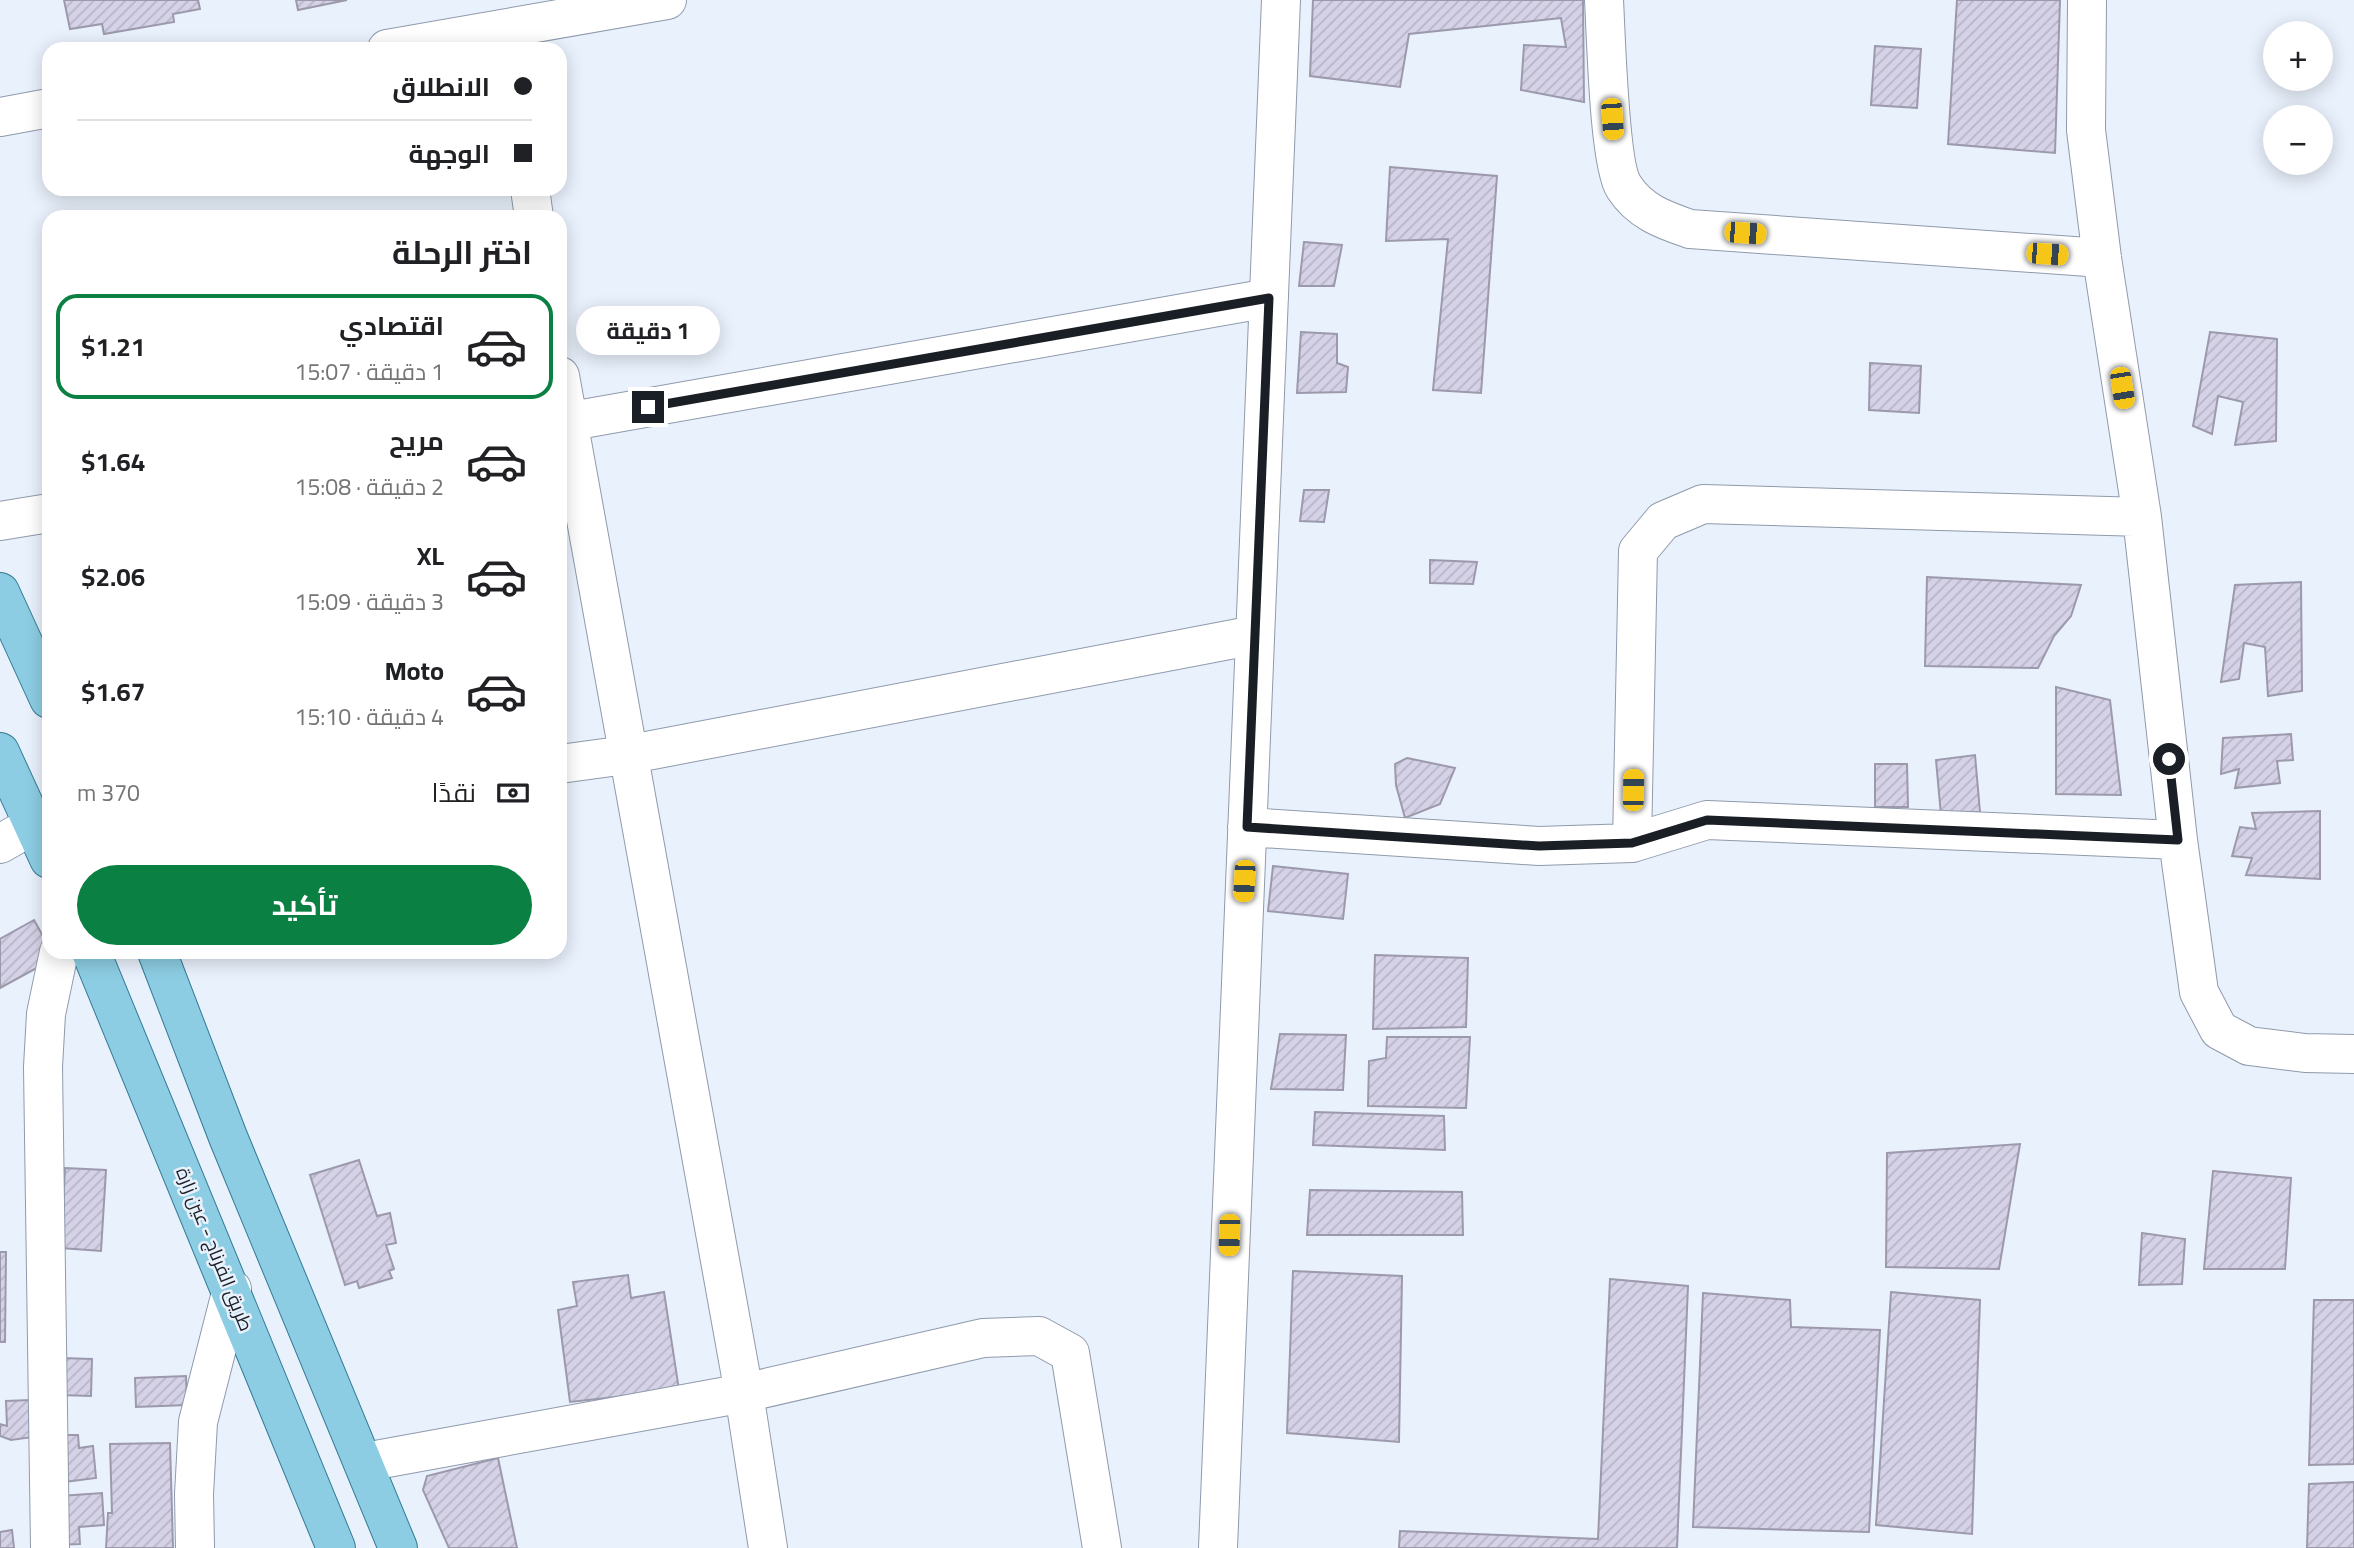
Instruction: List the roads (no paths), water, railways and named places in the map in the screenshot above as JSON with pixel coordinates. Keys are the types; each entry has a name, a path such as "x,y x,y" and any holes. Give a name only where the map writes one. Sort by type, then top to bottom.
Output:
{"main road":[{"path":"0,592 42,684"},
{"path":"0,752 42,844"},
{"name":"طريق الفرناج - عين زارة","path":"94,959 232,1289 336,1548"},
{"path":"160,959 228,1137 365,1462 398,1548"}],"street":[{"path":"470,42 505,39 667,0"},
{"path":"1218,1548 1281,0"},
{"path":"1604,0 1614,143 1622,186 1650,215 1690,229 2102,258"},
{"path":"2087,0 2086,130 2102,258 2142,517 2178,840 2199,992 2220,1030 2249,1046 2305,1053 2354,1054"},
{"path":"0,117 42,109"},
{"path":"567,421 1269,298"},
{"path":"567,438 744,1393 768,1548"},
{"path":"1632,843 1638,551 1663,521 1703,504 2142,517"},
{"path":"0,521 42,514"},
{"path":"567,763 626,755 1255,635"},
{"path":"1247,827 1539,846 1632,843 1707,820 2178,840"},
{"path":"0,844 33,825"},
{"path":"50,1548 43,1067 46,1014 58,959"},
{"path":"195,1548 194,1494 198,1422 232,1289"},
{"path":"365,1462 744,1393 983,1338 1039,1336 1070,1353 1102,1548"}]}
